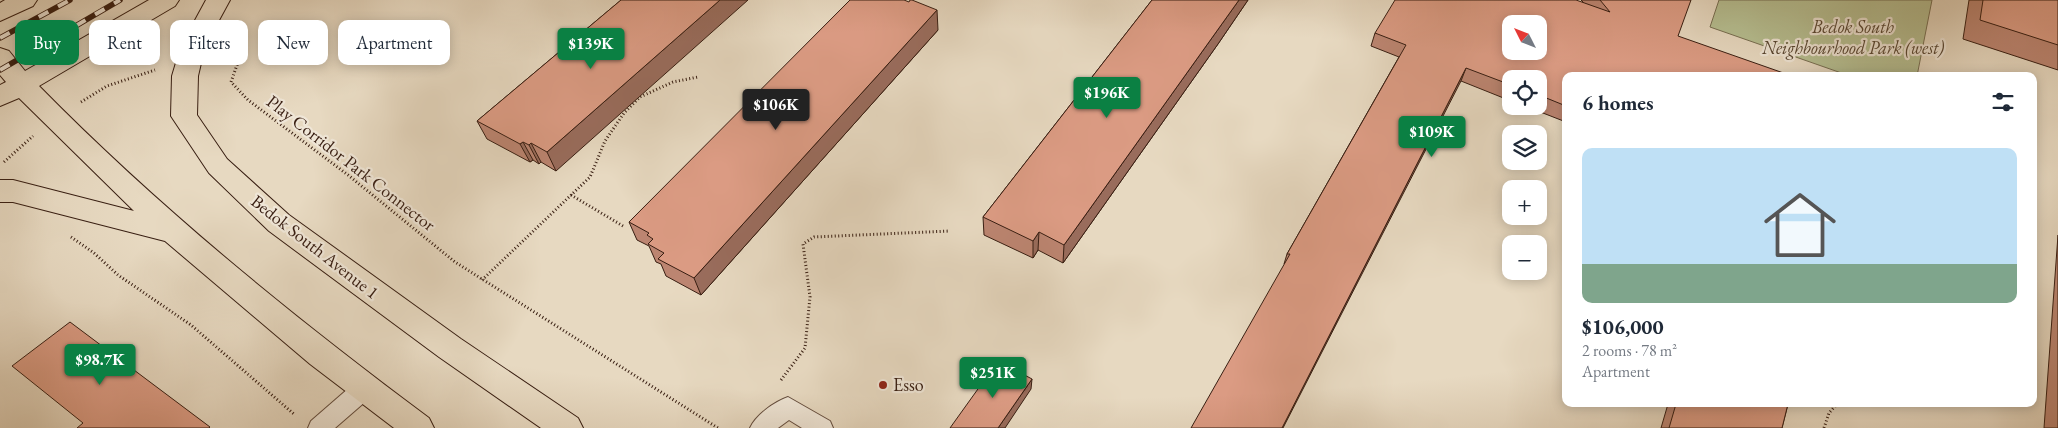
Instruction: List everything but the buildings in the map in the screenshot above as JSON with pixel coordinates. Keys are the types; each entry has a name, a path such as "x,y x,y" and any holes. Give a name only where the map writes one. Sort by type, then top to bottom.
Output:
{"main road":[{"path":"0,13 26,0"},
{"path":"11,91 168,0"},
{"name":"Bedok South Avenue 1","path":"207,20 218,0"},
{"path":"0,57 11,91 54,118 174,232 321,355 418,428"},
{"name":"Bedok South Avenue 1","path":"188,65 185,76 184,116 218,166 279,223 428,332 567,428"},
{"path":"0,191 13,191 61,202 174,232"}],"lane":[{"path":"320,428 365,388"},
{"path":"761,428 788,408 822,428"}],"path":[{"name":"Play Corridor Park Connector","path":"0,166 54,118 107,86 178,65"},
{"name":"Play Corridor Park Connector","path":"238,65 232,82 248,100 348,174 455,262 718,428"},
{"path":"482,280 590,177 605,141 624,113 640,97 673,82 698,76"},
{"path":"571,195 622,226"},
{"path":"780,382 805,348 810,296 803,244 814,238 950,231"},
{"path":"66,232 94,253 118,275 191,325 296,415"},
{"path":"1824,428 1829,413 1834,407"}],"green space":[{"name":"Bedok South Neighbourhood Park (west)","path":"1719,0 1932,0 1918,72 1839,72 1710,27"}],"railway":[{"path":"0,38 70,0"},
{"path":"0,70 120,0"}],"place":[{"name":"Esso","path":"883,385"}]}
